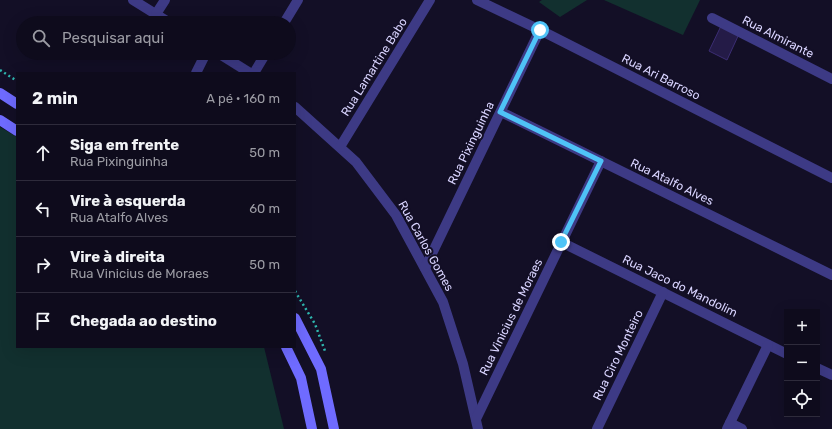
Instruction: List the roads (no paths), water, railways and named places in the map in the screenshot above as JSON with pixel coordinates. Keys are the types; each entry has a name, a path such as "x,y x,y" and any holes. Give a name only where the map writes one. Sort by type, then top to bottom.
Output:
{"main road":[{"path":"0,93 16,103"},
{"path":"0,120 16,130"},
{"path":"296,320 320,369 334,429"},
{"path":"286,348 301,378 312,429"}],"street":[{"path":"133,0 159,16"},
{"path":"156,14 165,0"},
{"path":"288,16 298,0"},
{"name":"Rua Lamartine Babo","path":"340,147 430,0"},
{"name":"Rua Ari Barroso","path":"477,0 540,30 832,178"},
{"name":"Rua Almirante","path":"712,18 832,79"},
{"name":"Rua Pixinguinha","path":"425,268 540,30"},
{"path":"196,72 202,60"},
{"path":"229,60 248,72"},
{"path":"255,72 262,60"},
{"name":"Rua Carlos Gomes","path":"296,108 356,162 396,215 443,302 463,364 477,424"},
{"name":"Rua Atalfo Alves","path":"500,112 832,275"},
{"name":"Rua Vinicius de Moraes","path":"477,424 561,242 601,161"},
{"name":"Rua Jaco do Mandolim","path":"561,242 784,353"},
{"name":"Rua Ciro Monteiro","path":"597,429 663,292"},
{"path":"742,429 728,426 768,345"},
{"path":"820,369 832,375"}]}
